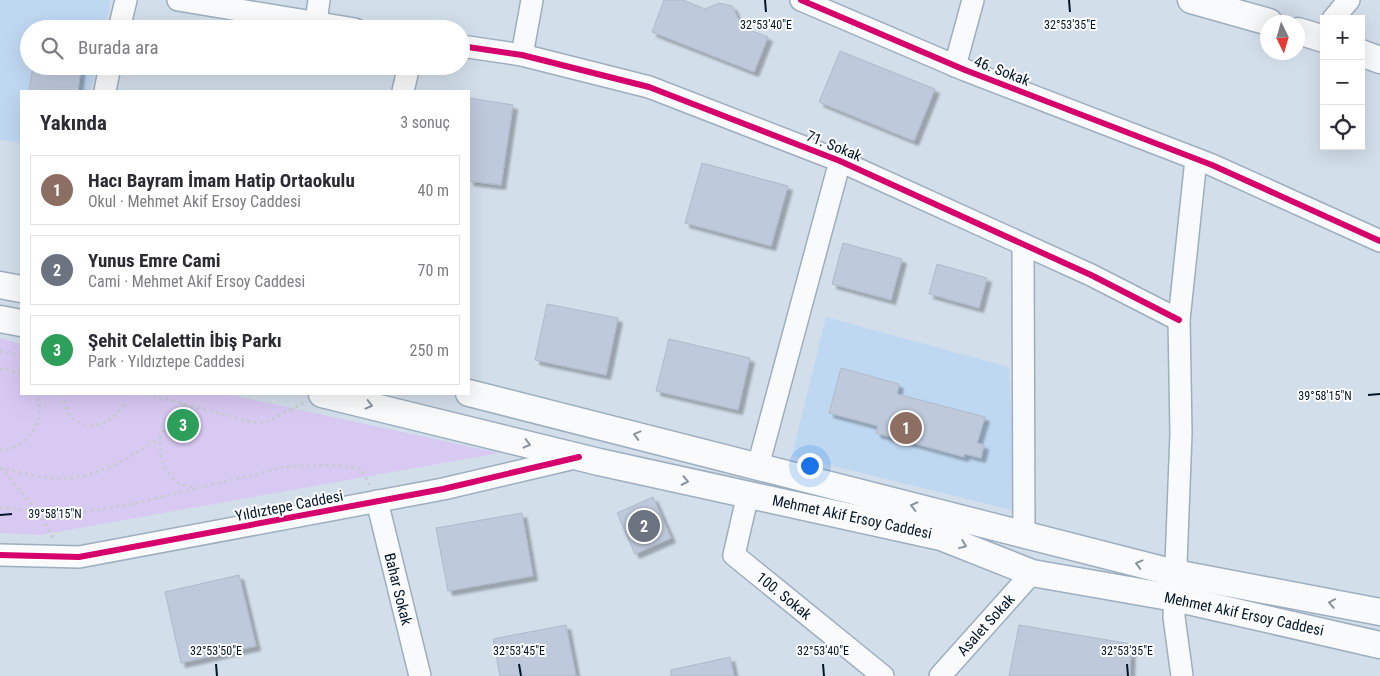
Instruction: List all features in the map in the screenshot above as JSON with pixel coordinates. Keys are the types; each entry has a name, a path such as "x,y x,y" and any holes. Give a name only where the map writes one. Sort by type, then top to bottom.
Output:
{"main road":[{"path":"1191,0 1260,20"},
{"path":"1365,54 1380,60"},
{"path":"0,285 20,289"},
{"path":"0,319 20,323"},
{"name":"Mehmet Akif Ersoy Caddesi","path":"470,393 1024,533 1175,586 1380,645"},
{"name":"Mehmet Akif Ersoy Caddesi","path":"316,396 579,457 941,537 1032,573 1175,586 1380,612"}],"street":[{"path":"121,20 126,0"},
{"path":"178,0 303,20"},
{"path":"316,20 319,0"},
{"path":"522,56 532,0"},
{"name":"46. Sokak","path":"801,0 955,66 1196,159 1380,241"},
{"path":"955,66 973,0"},
{"path":"1319,31 1349,0"},
{"name":"71. Sokak","path":"470,47 522,56 649,87 840,161 1091,275 1179,320"},
{"path":"105,90 108,75"},
{"path":"403,90 407,75"},
{"path":"1182,676 1174,617 1180,433 1179,320 1196,159"},
{"path":"758,466 840,161"},
{"path":"1024,245 1024,533"},
{"name":"Yıldıztepe Caddesi","path":"0,556 79,557 168,542 377,502 579,457"},
{"name":"100. Sokak","path":"748,494 734,555 883,676"},
{"name":"Bahar Sokak","path":"377,502 420,676"},
{"name":"Asalet Sokak","path":"940,676 1032,573"}],"path":[{"path":"0,351 20,355"},
{"path":"0,369 20,375"},
{"path":"0,450 21,444 31,435 38,423 40,410 36,395"},
{"path":"64,395 66,408 73,417 81,423 92,426 111,420 124,404"},
{"path":"151,395 252,422 265,423 286,414 316,396"},
{"path":"0,468 52,478 94,474 132,456 161,437 172,417 184,404"},
{"path":"161,437 161,455 168,474 178,484 199,488"},
{"path":"0,508 75,512 133,504 284,467 335,465 362,469 377,502"},
{"path":"0,468 38,511 64,557"}],"shaded area":[{"path":"0,0 111,0 106,20 20,20 20,75 94,75 90,90 20,90 20,143 0,140"},
{"path":"826,317 1009,367 1016,511 792,456"},
{"path":"0,338 20,344 20,395 231,395 499,453 40,535 0,533"}],"building":[{"path":"664,0 683,0 705,9 719,3 732,6 742,27 768,37 754,72 652,32"},
{"path":"840,51 935,89 914,141 819,102"},
{"path":"32,75 80,75 78,90 29,90"},
{"path":"470,98 513,105 501,185 470,181"},
{"path":"702,163 788,186 771,246 685,223"},
{"path":"843,243 902,259 891,300 832,284"},
{"path":"937,264 987,278 979,308 929,294"},
{"path":"547,304 618,318 606,375 535,360"},
{"path":"669,339 750,358 738,410 656,391"},
{"path":"841,368 899,384 897,394 985,417 977,443 984,445 981,458 965,454 964,457 876,433 878,426 829,413"},
{"path":"653,497 671,538 635,554 617,513"},
{"path":"522,513 533,576 448,591 436,528"},
{"path":"239,575 256,646 181,663 165,592"},
{"path":"566,625 576,676 500,676 493,639"},
{"path":"1019,625 1131,644 1130,676 1009,676"},
{"path":"730,657 734,676 671,676 671,670"}],"cycle path":[{"path":"801,0 965,70 1212,165 1380,241"},
{"path":"470,47 522,55 649,87 840,161 1091,275 1179,320"},
{"path":"0,555 79,557 443,489 579,457"}],"place":[{"name":"Şehit Celalettin İbiş Parkı","path":"183,425"},
{"name":"Hacı Bayram İmam Hatip Ortaokulu","path":"906,428"},
{"name":"Yunus Emre Cami","path":"644,526"}]}
